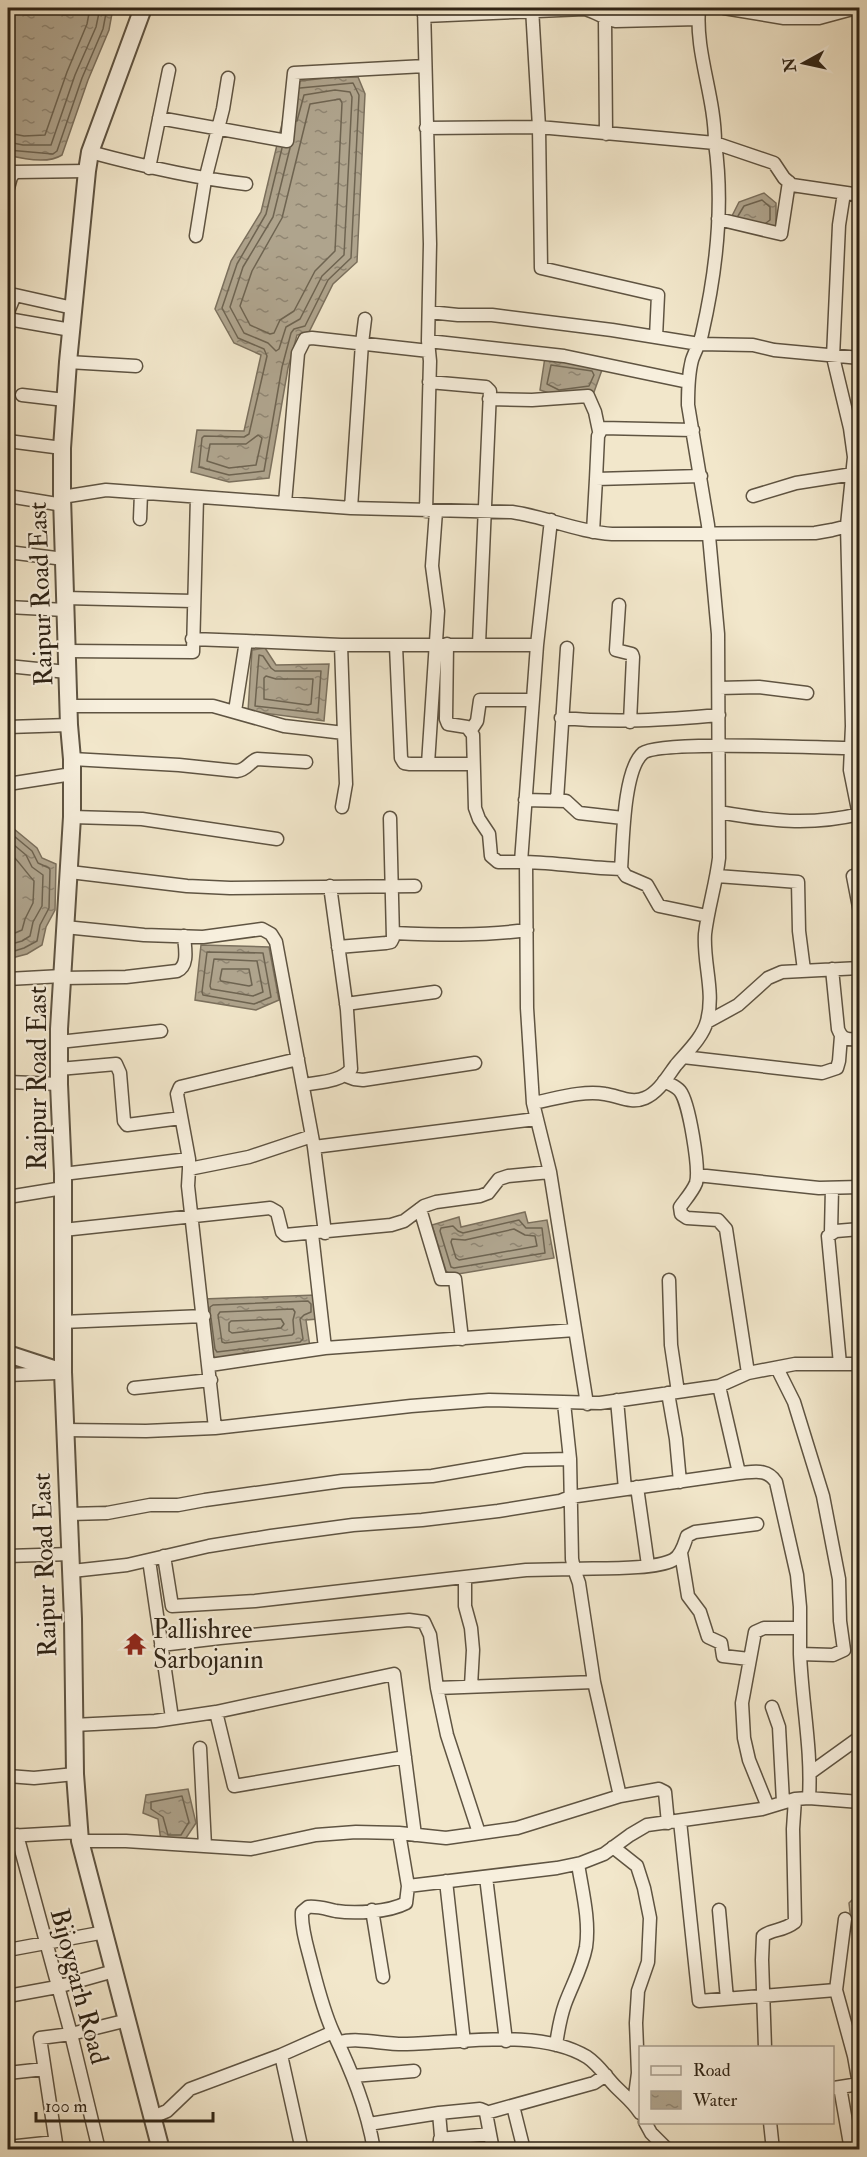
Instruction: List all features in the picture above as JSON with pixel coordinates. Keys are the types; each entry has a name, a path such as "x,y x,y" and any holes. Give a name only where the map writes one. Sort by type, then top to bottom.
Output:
{"street":[{"name":"Raipur Road East","path":"143,8 90,152 65,400 62,501 72,817 62,977 59,1077 63,1181 63,1372 72,1571 73,1725 79,1836 161,2150"},
{"path":"724,8 784,18 819,18 839,10 856,8"},
{"path":"533,1103 592,1093 632,1101 644,1099 656,1092 696,1041 707,1022 710,996 705,938 707,916 719,858 718,634 709,534 688,405 688,382 693,359 702,337 717,247 719,175 715,118 702,58 699,13 616,21 605,20 595,11 584,9 424,12 430,244 429,382 432,566 438,611 446,719 452,726 467,727 473,735 475,808 489,834 491,856 498,862 562,863 621,869"},
{"path":"532,10 539,127 541,268 658,294 656,337"},
{"path":"605,20 606,134"},
{"path":"159,118 287,141 294,73 425,66"},
{"path":"149,168 168,70"},
{"path":"196,236 205,180 228,78"},
{"path":"426,128 539,127 715,143 774,164 792,184 860,195"},
{"path":"90,152 205,180 246,184"},
{"path":"8,188 15,172 87,171"},
{"path":"718,219 781,234 789,182"},
{"path":"719,812 797,822 818,822 859,814 850,770 854,600 853,474 857,457 833,357 839,225 844,193"},
{"path":"8,312 15,295 73,308"},
{"path":"429,312 492,315 699,344 753,345 774,350 860,358"},
{"path":"8,319 71,330"},
{"path":"351,508 365,319"},
{"path":"285,503 298,353 305,339 564,356 688,382"},
{"path":"68,362 136,366"},
{"path":"429,382 486,387 490,391 479,644"},
{"path":"22,395 65,400"},
{"path":"489,399 532,400 588,396 595,412 599,431 592,532"},
{"path":"599,431 607,427 693,430"},
{"path":"8,441 62,448"},
{"path":"753,496 796,483 853,474"},
{"path":"596,479 701,476"},
{"path":"8,496 62,501 106,490 351,508 512,512 592,532 709,534 815,532 853,524"},
{"path":"140,519 141,493"},
{"path":"67,651 193,652 197,497"},
{"path":"551,520 537,645 525,800 527,1008 533,1103 550,1172 587,1404"},
{"path":"8,552 64,559"},
{"path":"8,607 193,601"},
{"path":"619,605 616,650 632,654 633,657 630,722"},
{"path":"192,639 396,646 537,645"},
{"path":"236,711 246,641"},
{"path":"428,764 441,644"},
{"path":"341,645 346,784 342,807"},
{"path":"396,646 401,758 404,763 473,764"},
{"path":"556,800 567,648"},
{"path":"8,666 67,672"},
{"path":"719,688 759,687 807,693"},
{"path":"471,730 477,721 480,700 533,700"},
{"path":"69,706 213,706 284,726 344,733"},
{"path":"561,718 630,722 719,715"},
{"path":"8,727 69,725"},
{"path":"707,916 659,906 647,885 626,876 621,869 623,818 634,766 643,753 657,748 718,746 850,748"},
{"path":"8,784 72,766 170,764 237,771 243,770 257,759 306,762"},
{"path":"525,800 566,801 579,813 623,818"},
{"path":"72,817 152,820 278,839"},
{"path":"338,947 391,942 394,933 390,818"},
{"path":"70,872 187,886 270,888 416,886"},
{"path":"860,875 853,876 860,912"},
{"path":"717,876 798,882 799,931 804,970"},
{"path":"330,886 351,1059 351,1069 346,1076"},
{"path":"65,927 184,936 225,935 262,929 271,934 276,942 313,1142 325,1348"},
{"path":"394,933 447,936 527,930"},
{"path":"8,979 126,977 177,971 185,965 184,936"},
{"path":"707,1022 738,1005 768,978 782,972 860,968"},
{"path":"682,1057 822,1073 837,1068 841,1036 838,1029 832,969"},
{"path":"346,1004 435,992"},
{"path":"59,1042 161,1031"},
{"path":"841,1036 846,1039 860,1039"},
{"path":"215,1428 210,1365 188,1186 189,1164 177,1094 180,1087 187,1084 298,1059"},
{"path":"8,1082 59,1077 116,1064 120,1073 124,1121 127,1125 182,1118"},
{"path":"303,1085 346,1076 354,1080 363,1080 475,1064"},
{"path":"664,1081 678,1089 685,1100 691,1125 696,1184 680,1206 681,1214 687,1218 718,1220 726,1229 748,1373"},
{"path":"8,1197 63,1181 249,1157 313,1142 536,1119"},
{"path":"63,1230 270,1208 277,1212 282,1232 285,1235 391,1225 404,1221 420,1209 436,1202 488,1193 499,1179 508,1176 550,1172"},
{"path":"697,1175 832,1188 860,1187"},
{"path":"832,1188 831,1232 828,1241 840,1364"},
{"path":"420,1209 441,1279 455,1279 462,1339"},
{"path":"831,1232 860,1229"},
{"path":"669,1280 673,1392 680,1482"},
{"path":"62,1322 204,1316"},
{"path":"210,1365 325,1348 574,1329"},
{"path":"8,1354 63,1372"},
{"path":"65,1431 215,1428 411,1406 489,1400 587,1404 719,1386 748,1373 795,1364 860,1364"},
{"path":"777,1368 794,1402 823,1496 839,1580 840,1621 844,1650 833,1655 800,1654"},
{"path":"8,1375 63,1372"},
{"path":"134,1388 211,1380"},
{"path":"719,1386 739,1473"},
{"path":"617,1400 631,1488 648,1565"},
{"path":"564,1403 570,1459 572,1559 579,1583 594,1682 620,1796"},
{"path":"69,1514 106,1513 150,1505 178,1505 342,1481 432,1476 525,1460 570,1459"},
{"path":"72,1571 127,1565 209,1546 291,1533 353,1525 422,1521 435,1517 498,1511 631,1488 739,1473 764,1472 771,1475 776,1482 797,1575 802,1696 810,1773 809,1798"},
{"path":"164,1556 172,1606 255,1601 526,1570 648,1565 675,1560 687,1536 695,1532 758,1524"},
{"path":"681,1552 688,1596 700,1612 708,1637 721,1643 723,1656 749,1659"},
{"path":"8,1556 71,1554"},
{"path":"149,1560 172,1718"},
{"path":"465,1578 465,1606 471,1628 473,1650 471,1686"},
{"path":"161,1646 220,1638 409,1620 424,1622 430,1635 437,1688 447,1735 479,1833"},
{"path":"768,1807 749,1760 744,1738 742,1702 753,1636 759,1629 800,1628"},
{"path":"73,1725 172,1718 216,1712 394,1674 415,1835"},
{"path":"437,1688 594,1682"},
{"path":"765,2046 763,1936 769,1932 786,1929 795,1922 793,1829 779,1727 772,1707"},
{"path":"216,1712 234,1786 405,1757"},
{"path":"810,1773 860,1737"},
{"path":"200,1748 205,1846"},
{"path":"8,1776 34,1778 75,1774"},
{"path":"12,1836 79,1836 251,1849 315,1835 356,1832 399,1833 446,1838 518,1828 620,1796 658,1789 665,1792 674,1822 699,2001 836,1990"},
{"path":"408,1886 578,1864 604,1854 648,1825 768,1807 809,1798 860,1803"},
{"path":"374,2150 369,2124 353,2076 316,1983 307,1950 302,1912 308,1906 350,1912 400,1906 406,1903 408,1886 399,1833"},
{"name":"Bijoygarh Road","path":"12,1836 71,2034 99,2150"},
{"path":"613,1847 637,1866 650,1918 648,1962 638,1991 636,2023 638,2106"},
{"path":"556,2045 566,2002 580,1969 586,1946 587,1926 578,1864"},
{"path":"486,1877 506,2041"},
{"path":"446,1881 464,2042"},
{"path":"372,1910 383,1977"},
{"path":"719,1910 727,2000"},
{"path":"844,1919 836,1990 857,2055 858,2084 836,2088 851,2150"},
{"path":"8,1950 105,1932"},
{"path":"8,1996 57,1987 114,1971"},
{"path":"8,2147 56,2146 40,2038 71,2034 128,2020"},
{"path":"153,2117 167,2111 190,2088 336,2037 404,2044 506,2041 542,2042 556,2045 587,2057 638,2106"},
{"path":"281,2055 302,2150"},
{"path":"8,2073 44,2069"},
{"path":"353,2076 414,2071"},
{"path":"486,2114 594,2083 606,2075"},
{"path":"513,2106 524,2150"},
{"path":"369,2124 439,2113 485,2110 493,2150"},
{"path":"439,2113 439,2144 490,2134"},
{"path":"646,2124 651,2133 668,2150"},
{"path":"770,2124 773,2150"}],"shaded area":[{"path":"859,1893 859,1957 855,1956 849,1903"}],"water":[{"path":"8,8 113,8 109,30 88,80 62,155 56,158 35,160 8,155"},
{"path":"334,77 358,77 365,94 357,262 333,284 309,332 297,335 288,368 269,478 229,482 191,472 197,430 244,431 261,355 234,343 215,309 231,261 261,212 292,82"},
{"path":"764,193 776,203 776,228 730,220 739,202"},
{"path":"545,357 603,367 594,392 558,396 540,390"},
{"path":"265,648 276,665 329,664 324,721 248,711 252,650"},
{"path":"8,824 37,848 42,858 56,864 55,910 46,927 42,945 27,954 8,959"},
{"path":"201,945 269,947 279,1000 256,1010 195,1000"},
{"path":"525,1212 528,1223 547,1220 554,1258 452,1275 446,1271 432,1225 459,1217 461,1227"},
{"path":"316,1295 318,1319 306,1320 310,1347 210,1359 203,1299"},
{"path":"188,1789 196,1823 184,1841 161,1841 158,1819 143,1813 146,1795"}],"place":[{"name":"Pallishree Sarbojanin","path":"135,1644"}]}
